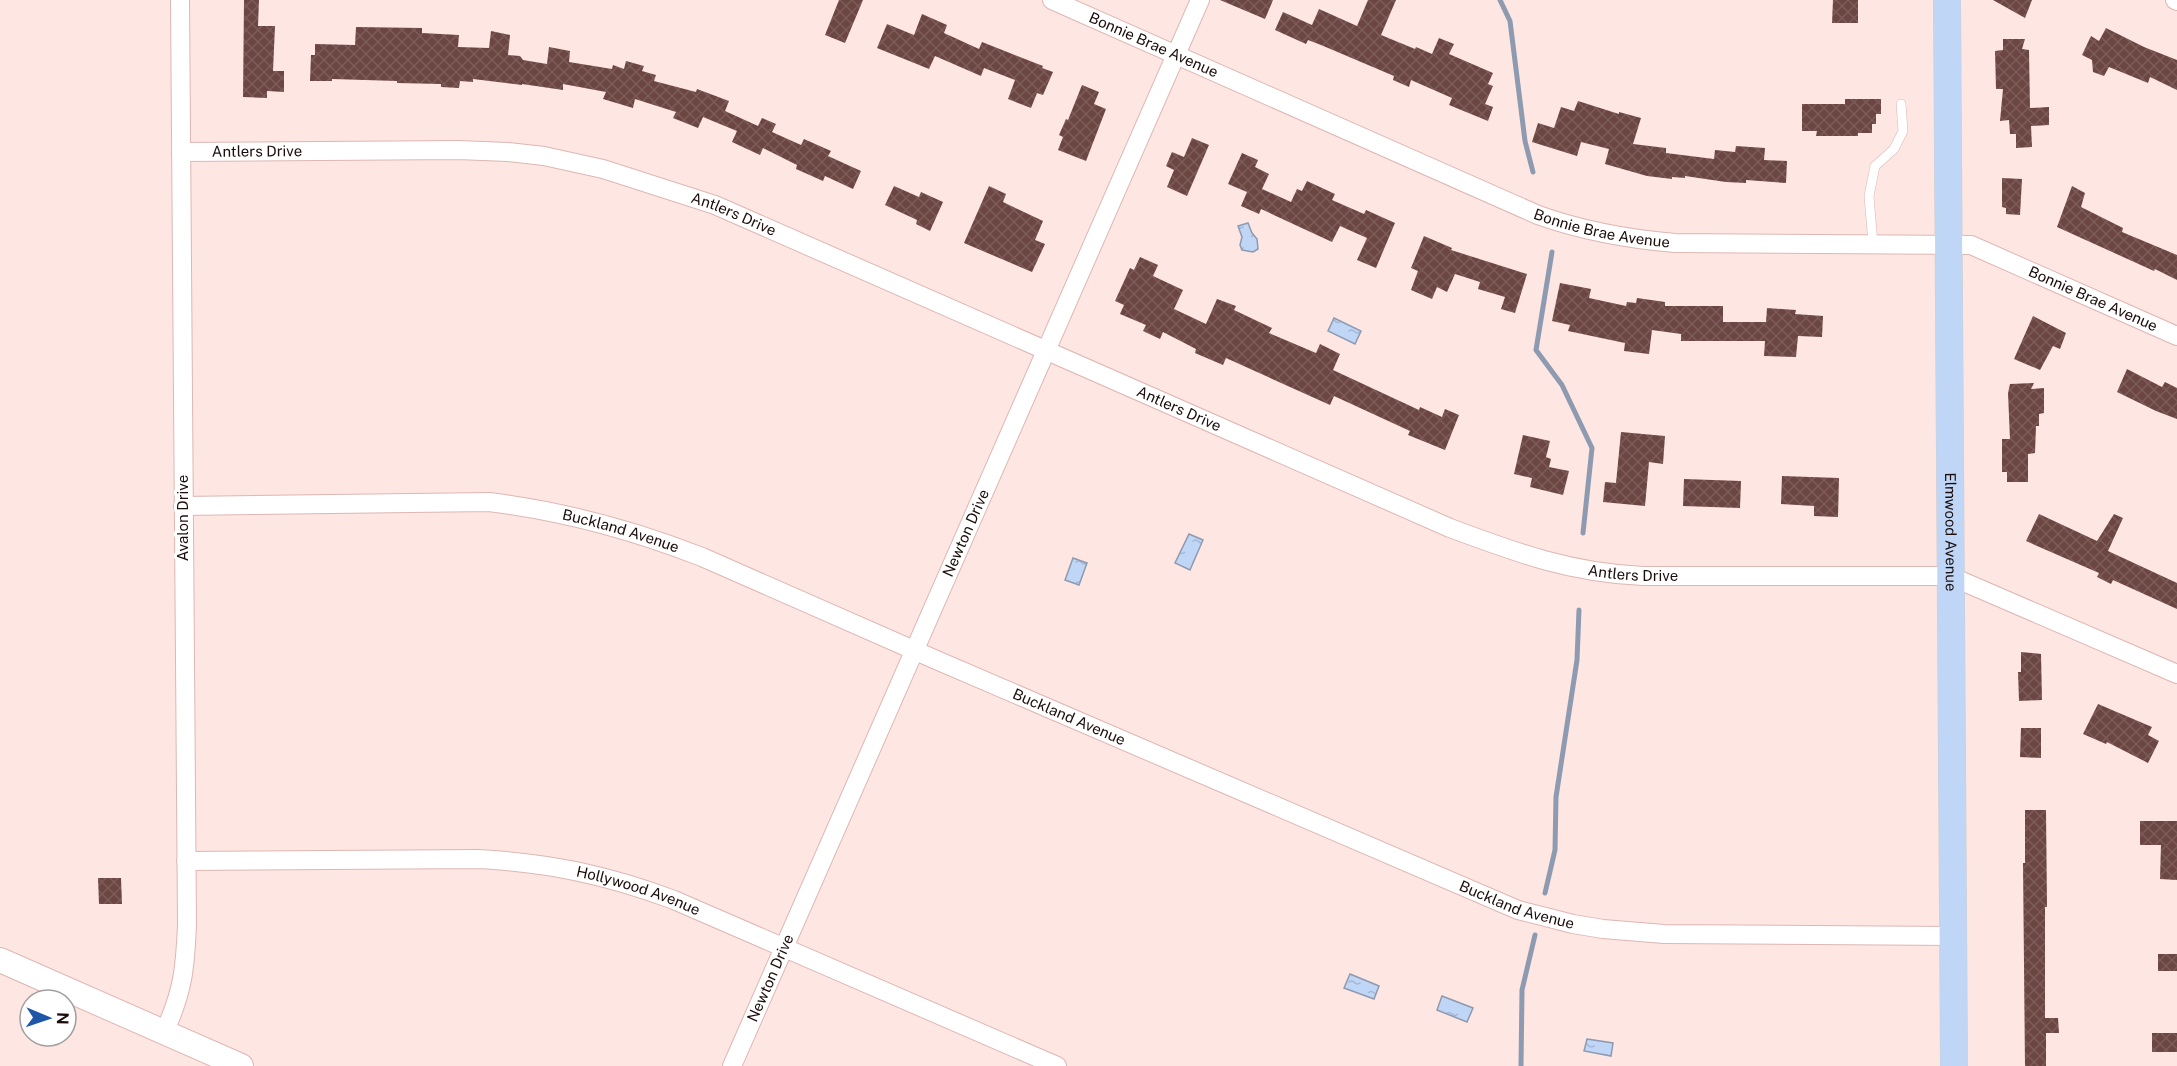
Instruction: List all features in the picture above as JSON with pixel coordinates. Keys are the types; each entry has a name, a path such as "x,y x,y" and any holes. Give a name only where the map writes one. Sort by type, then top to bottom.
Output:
{"main road":[{"name":"Elmwood Avenue","path":"1947,0 1954,1066"},
{"path":"0,960 241,1066"}],"street":[{"name":"Avalon Drive","path":"164,1032 182,990 185,965 180,0"},
{"name":"Bonnie Brae Avenue","path":"1052,0 1538,215 1568,225 1632,239 1675,243 1971,245 2177,336"},
{"name":"Newton Drive","path":"732,1066 1200,0"},
{"name":"Antlers Drive","path":"181,152 458,150 508,152 603,169 715,206 1450,528 1521,555 1581,570 1613,575 1950,576 2177,674"},
{"name":"Buckland Avenue","path":"183,506 489,502 593,520 673,546 1518,910 1603,929 1664,934 1953,936"},
{"name":"Hollywood Avenue","path":"186,861 445,859 511,861 580,871 635,886 674,900 1057,1066"}],"lane":[{"path":"1873,244 1869,195 1875,166 1894,149 1904,131 1901,104"}],"water":[{"path":"1248,223 1257,239 1258,249 1253,252 1242,250 1240,245 1242,237 1238,226"},
{"path":"1334,318 1361,331 1355,344 1328,331"},
{"path":"1189,534 1203,540 1190,570 1175,563"},
{"path":"1073,558 1087,563 1079,585 1065,580"},
{"path":"1350,974 1379,986 1374,999 1344,988"},
{"path":"1442,996 1473,1008 1467,1022 1437,1010"},
{"path":"1587,1039 1613,1043 1611,1056 1584,1051"}],"building":[{"path":"244,0 259,0 258,26 275,26 273,71 284,71 284,92 267,91 267,98 243,97"},
{"path":"839,0 863,0 845,43 825,35"},
{"path":"1220,0 1273,0 1265,19"},
{"path":"1368,0 1396,0 1381,35 1432,54 1439,38 1454,44 1449,54 1493,73 1488,84 1493,86 1485,104 1493,107 1488,121 1449,105 1452,98 1411,80 1409,87 1393,80 1394,76 1321,45 1308,40 1306,44 1275,30 1283,12 1312,25 1319,9 1357,26"},
{"path":"1833,0 1858,0 1858,23 1832,23"},
{"path":"1993,0 2032,0 2025,18"},
{"path":"922,14 947,25 944,33 979,49 982,42 1053,72 1043,95 1037,93 1031,108 1008,99 1015,80 984,68 981,76 935,56 929,69 877,48 887,24 914,35"},
{"path":"356,27 422,28 422,33 459,35 458,47 489,48 491,31 510,35 508,55 520,56 523,60 547,64 549,47 570,51 569,62 612,69 613,65 624,69 626,61 644,66 642,71 656,75 654,81 696,92 697,89 729,101 725,111 758,126 762,118 776,124 772,132 801,145 804,139 831,151 828,156 861,171 853,189 825,176 823,181 796,169 797,165 763,148 760,155 732,142 737,131 703,117 698,128 673,118 676,112 635,99 633,108 603,99 606,92 563,84 563,90 473,79 473,82 460,81 459,88 441,87 441,84 397,83 397,81 332,79 332,81 310,81 311,55 315,55 315,44 355,45"},
{"path":"2106,28 2177,60 2177,90 2150,77 2148,83 2109,67 2104,76 2093,72 2092,60 2082,55 2091,36 2099,41"},
{"path":"2003,39 2025,39 2022,49 2029,50 2030,108 2049,107 2049,125 2031,126 2032,147 2016,148 2016,134 2010,134 2009,120 2000,121 2003,89 1996,89 1995,51 2003,50"},
{"path":"1082,85 1099,92 1094,104 1106,109 1086,161 1058,150 1063,137 1059,135 1066,119 1068,120"},
{"path":"1845,99 1881,99 1881,114 1876,114 1876,124 1872,124 1872,133 1858,133 1858,136 1816,136 1817,131 1802,131 1802,104 1845,104"},
{"path":"1578,101 1619,114 1619,112 1641,118 1633,144 1666,148 1666,153 1714,159 1715,150 1735,152 1736,146 1765,148 1764,160 1787,161 1786,183 1746,180 1746,183 1726,182 1685,176 1685,178 1672,177 1672,179 1647,176 1605,164 1609,149 1581,142 1577,156 1532,142 1538,123 1554,128 1561,107 1574,111"},
{"path":"1192,138 1209,145 1187,196 1167,187 1174,170 1166,166 1172,152 1184,157"},
{"path":"1242,153 1258,160 1255,167 1269,174 1262,189 1291,202 1297,189 1302,191 1307,181 1335,194 1332,200 1364,214 1366,210 1395,223 1376,268 1357,260 1367,238 1340,226 1332,242 1261,209 1259,214 1241,206 1247,192 1228,184"},
{"path":"2002,178 2022,179 2020,215 2006,214 2006,208 2002,207"},
{"path":"894,186 919,197 921,192 943,202 930,231 916,224 917,220 885,205"},
{"path":"989,186 1006,194 1003,202 1043,221 1035,240 1045,244 1032,272 964,243"},
{"path":"2072,186 2085,193 2081,207 2123,228 2122,232 2177,255 2177,280 2057,227"},
{"path":"1424,236 1452,248 1451,250 1527,274 1515,313 1501,309 1505,297 1478,289 1480,282 1455,274 1447,292 1437,287 1432,299 1411,290 1418,271 1411,268"},
{"path":"1140,257 1158,265 1153,276 1183,290 1174,309 1206,324 1217,299 1236,306 1234,310 1272,328 1269,333 1316,353 1320,344 1340,354 1333,370 1419,410 1420,407 1442,417 1445,409 1459,415 1445,450 1408,435 1410,431 1334,396 1330,405 1226,358 1223,365 1195,353 1196,349 1163,332 1160,339 1143,331 1146,325 1120,314 1124,305 1115,301 1130,268 1134,270"},
{"path":"1560,283 1591,289 1589,298 1626,306 1627,302 1636,303 1637,298 1665,302 1665,306 1723,306 1723,322 1766,322 1767,308 1796,310 1795,314 1823,316 1822,337 1798,336 1796,357 1764,356 1765,341 1681,341 1681,334 1652,330 1649,354 1624,351 1625,343 1568,331 1570,325 1552,321"},
{"path":"2033,316 2066,333 2060,349 2053,346 2040,370 2014,359"},
{"path":"2127,369 2162,387 2165,382 2177,388 2177,419 2117,392"},
{"path":"2034,383 2031,389 2044,388 2044,413 2039,414 2039,426 2036,426 2035,453 2028,454 2028,482 2007,482 2007,472 2002,472 2002,439 2010,439 2008,393 2010,384"},
{"path":"1621,432 1665,436 1663,464 1649,462 1645,506 1603,502 1605,482 1616,483"},
{"path":"1523,435 1550,441 1546,457 1551,459 1549,467 1569,471 1563,495 1530,487 1532,478 1514,474"},
{"path":"1782,476 1839,478 1838,517 1814,516 1814,506 1781,504"},
{"path":"1684,479 1741,481 1740,508 1683,506"},
{"path":"2039,514 2097,541 2114,514 2123,518 2108,551 2177,583 2177,609 2113,580 2111,584 2097,577 2099,573 2026,541"},
{"path":"2021,652 2041,654 2042,700 2019,701 2018,672 2021,672"},
{"path":"2098,704 2152,727 2148,735 2159,741 2148,763 2107,742 2106,744 2083,734"},
{"path":"2021,728 2041,728 2041,758 2020,757"},
{"path":"2025,810 2046,810 2045,1018 2058,1018 2059,1033 2046,1033 2046,1066 2025,1066 2023,863 2025,863"},
{"path":"2140,821 2177,821 2177,880 2160,879 2161,845 2140,845"},
{"path":"98,878 121,878 122,904 99,904"},
{"path":"2158,954 2177,954 2177,971 2158,971"},
{"path":"2152,1033 2177,1033 2177,1052 2152,1052"}],"waterway":[{"path":"1500,0 1510,21 1525,141 1533,172"},
{"path":"1552,252 1536,350 1562,385 1592,448 1583,533"},
{"path":"1545,893 1555,850 1556,797 1577,660 1579,610"},
{"path":"1521,1066 1522,990 1535,935"}]}
